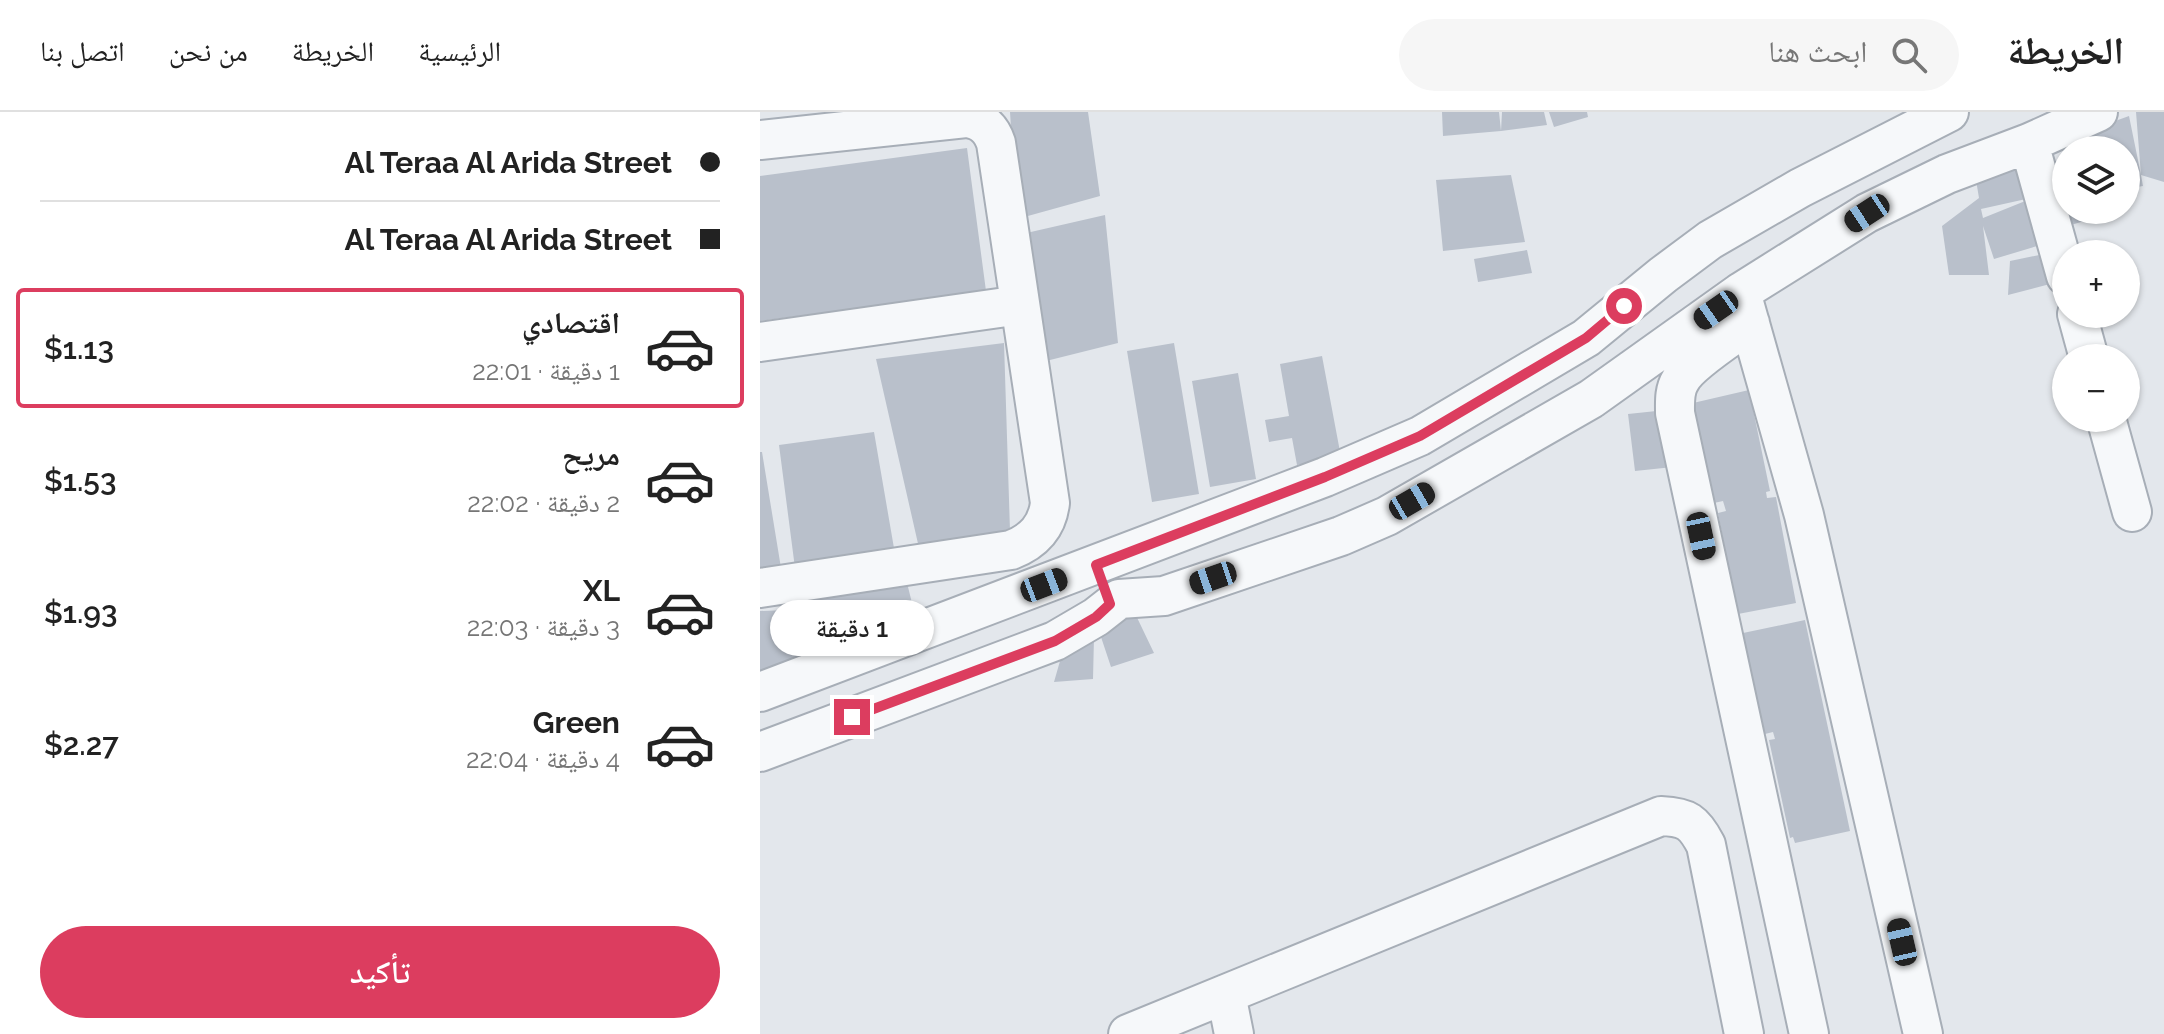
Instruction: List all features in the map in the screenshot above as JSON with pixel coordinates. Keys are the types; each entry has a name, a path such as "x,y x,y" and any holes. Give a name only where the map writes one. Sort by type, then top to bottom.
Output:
{"street":[{"path":"760,692 1325,477 1420,436 1586,338 1710,240 1800,188 1949,112"},
{"path":"760,752 1055,641 1096,617 1119,599 1164,596 1341,536 1387,516 1745,308 1867,213 1947,174 2029,143 2098,112"},
{"path":"760,140 966,118 983,123 993,135 1050,503 1043,528 1034,538 1011,550 760,588"},
{"path":"2029,143 2056,240"},
{"path":"760,342 1020,305"},
{"path":"1745,308 1680,379 1675,394 1675,413 1809,1034"},
{"path":"1745,308 1804,515 1923,1034"},
{"path":"2110,432 2132,512"},
{"path":"1096,565 1110,604"},
{"path":"1128,1034 1661,816 1680,817 1697,828 1706,845 1744,1034"},
{"path":"1226,994 1234,1034"}],"building":[{"path":"1010,112 1088,112 1100,196 1017,219"},
{"path":"1442,112 1499,112 1501,131 1443,136"},
{"path":"1502,112 1544,112 1547,125 1501,131"},
{"path":"1549,112 1587,112 1588,117 1554,127"},
{"path":"2136,112 2164,112 2164,182 2141,175"},
{"path":"2129,116 2133,136 2086,136 2085,132"},
{"path":"967,148 986,291 760,321 760,176"},
{"path":"2024,158 2035,197 2044,244 1994,259 1983,226 1989,275 1949,275 1942,226 1979,198 1975,174","holes":["2035,197 1983,218 1981,209"]},
{"path":"1511,175 1525,242 1443,251 1436,180"},
{"path":"1105,215 1118,343 1042,362 1022,234"},
{"path":"1527,250 1532,273 1478,282 1474,259"},
{"path":"2052,252 2050,284 2008,295 2010,261"},
{"path":"1004,343 1010,531 919,548 876,359"},
{"path":"1174,343 1199,494 1152,502 1127,351"},
{"path":"1322,356 1341,457 1297,465 1292,438 1269,442 1265,420 1289,416 1280,364"},
{"path":"1238,373 1256,479 1210,487 1192,381"},
{"path":"1749,390 1770,491 1766,492 1767,498 1776,497 1796,603 1738,614 1718,513 1726,511 1723,501 1714,503 1693,403"},
{"path":"1666,410 1673,467 1635,471 1628,414"},
{"path":"874,432 895,554 795,568 779,445"},
{"path":"760,452 782,574 760,578"},
{"path":"905,575 918,627 814,649 803,592"},
{"path":"1131,605 1154,653 1111,667 1099,631"},
{"path":"788,610 799,669 760,680 760,611"},
{"path":"1805,620 1850,831 1795,843 1793,837 1790,838 1769,740 1775,739 1773,732 1765,734 1743,633"},
{"path":"1094,637 1093,679 1054,682 1066,640"}],"route":[{"path":"852,717 1055,641 1096,617 1110,604 1096,565 1325,477 1420,436 1586,338 1624,306"}]}
